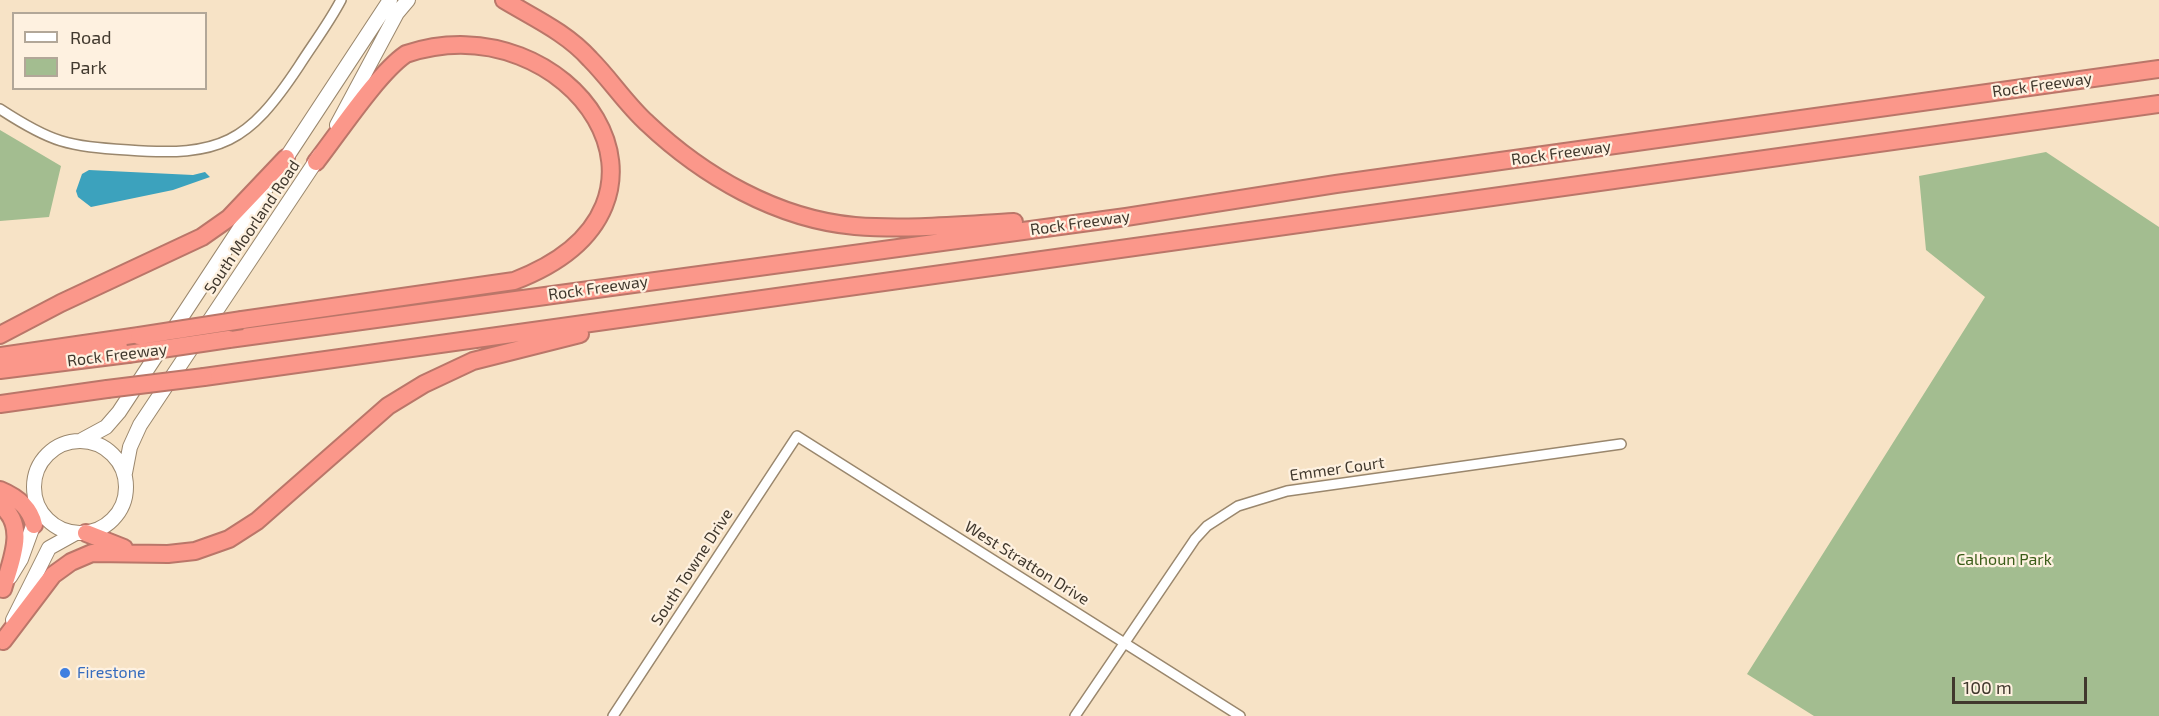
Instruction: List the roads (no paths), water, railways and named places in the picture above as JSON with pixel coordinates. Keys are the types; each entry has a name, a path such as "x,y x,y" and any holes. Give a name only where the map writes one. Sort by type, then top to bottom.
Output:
{"highway":[{"path":"504,0 567,38 590,58 645,121 675,149 757,200 787,210 853,225 912,227 1126,217"},
{"path":"316,162 381,79 403,56 431,39 470,29"},
{"path":"567,60 581,74"},
{"name":"Rock Freeway","path":"0,370 1126,217 1336,184 2159,69"},
{"path":"0,356 514,280 540,270 567,252 588,229 603,202 610,172 610,145 605,118 594,91"},
{"name":"Rock Freeway","path":"0,404 2159,104"},
{"path":"0,335 61,303 202,237 229,218 286,158"},
{"path":"2,644 53,575 71,562 92,553 145,554 195,551 229,539 257,521 388,406 424,384 473,361 528,345 698,307"},
{"path":"0,479 38,505"},
{"path":"0,490 29,510 34,525"},
{"path":"0,505 8,510 14,521 16,540 2,591"},
{"path":"81,533 145,554"}],"main road":[{"name":"South Moorland Road","path":"82,440 106,427 119,412 390,0"},
{"name":"South Moorland Road","path":"125,473 130,447 140,424 316,162 397,13 408,0"},
{"path":"2,644 39,564 49,548 110,522 119,512 127,487 125,473 109,450 96,443 82,440 67,442 54,449 43,459 36,473 34,488 38,505 48,520 61,529 81,533"},
{"path":"2,591 21,559 34,525 38,505"}],"street":[{"path":"0,109 33,131 76,146 178,153 213,147 244,132 265,114 341,0"},
{"name":"West Stratton Drive","path":"797,435 1240,716"},
{"name":"South Towne Drive","path":"613,716 797,435"},
{"name":"Emmer Court","path":"1075,716 1195,539 1223,514 1253,499 1287,491 1621,444"}],"water":[{"path":"89,170 193,175 205,172 210,177 173,190 91,207 78,197 76,191 82,174"}],"place":[{"name":"Firestone","path":"65,673"}],"park label":[{"name":"Calhoun Park","path":"2004,560"}]}
